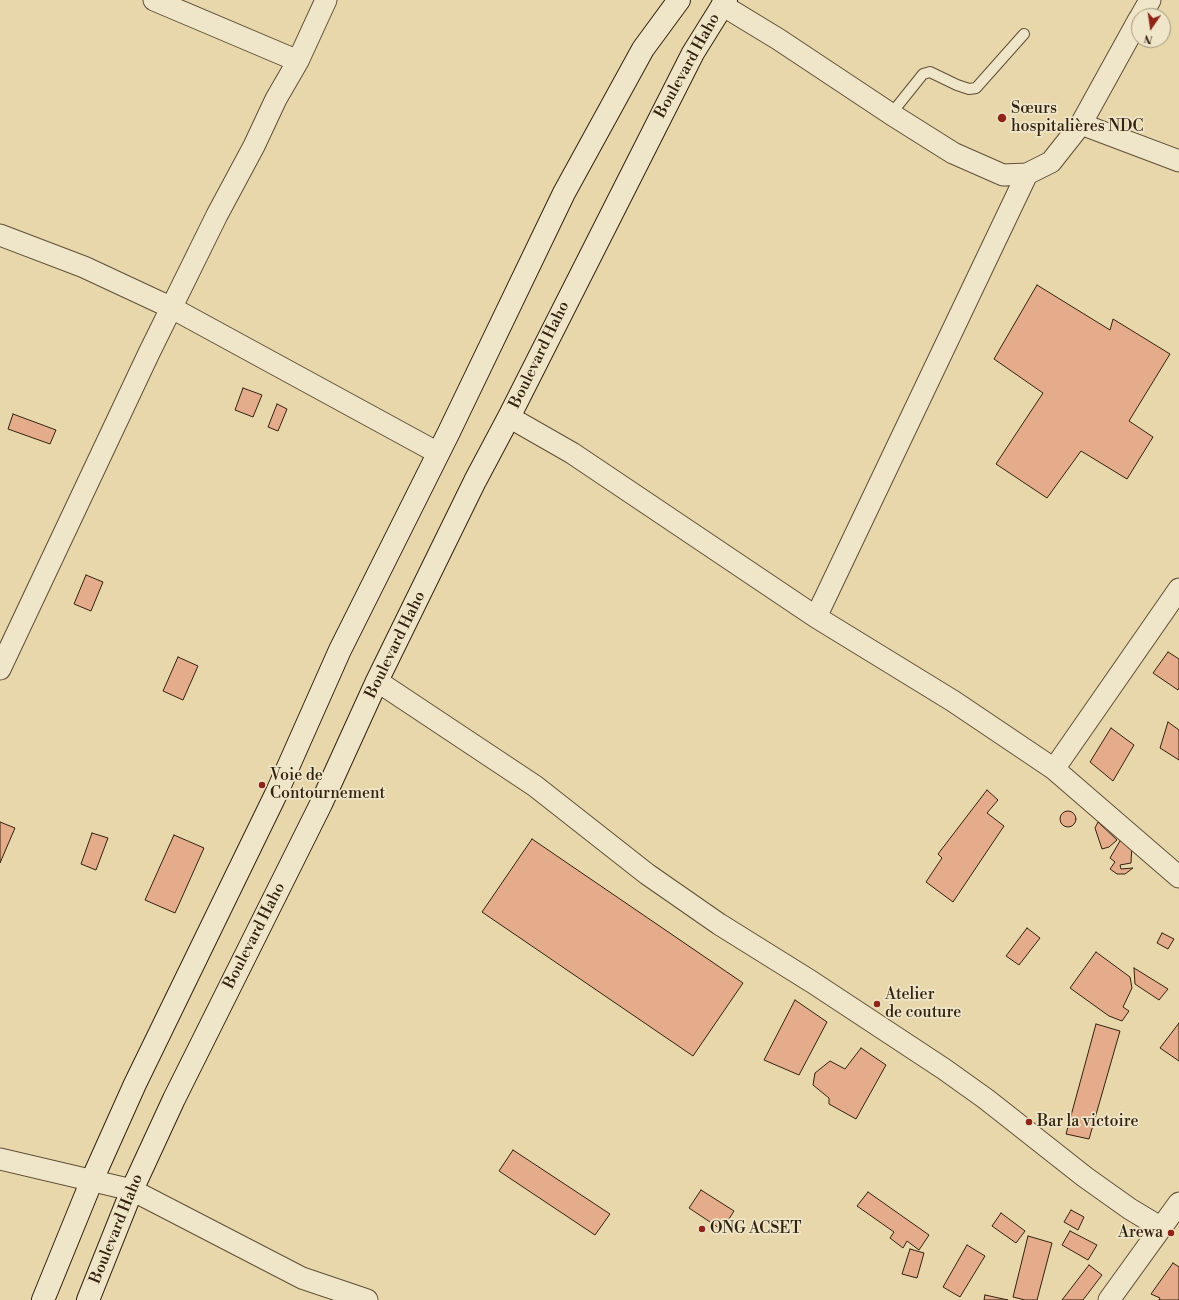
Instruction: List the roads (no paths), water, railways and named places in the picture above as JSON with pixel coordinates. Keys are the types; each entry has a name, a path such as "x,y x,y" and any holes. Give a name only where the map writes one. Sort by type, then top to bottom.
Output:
{"main road":[{"path":"43,1300 92,1180 135,1084 277,792 340,650 438,454 564,193 644,49 679,0"},
{"name":"Boulevard Haho","path":"88,1300 132,1190 174,1099 322,804 378,681 475,481 509,417 693,53 724,3"}],"street":[{"path":"154,0 298,61"},
{"path":"0,669 149,353 217,215 254,146 276,99 298,61 326,0"},
{"path":"724,3 891,114 953,153 1003,175 1027,174 1051,162 1081,124 1131,33"},
{"path":"1081,124 1179,161"},
{"path":"816,617 1027,174"},
{"path":"0,235 84,266 172,308 438,454"},
{"path":"509,417 578,457 816,617 953,701 1054,769 1179,877"},
{"path":"1054,769 1179,589"},
{"path":"378,681 535,786 647,874 719,924 812,982 944,1069 1085,1177 1130,1209 1160,1227"},
{"path":"0,1159 132,1190 302,1278 362,1299"},
{"path":"1109,1300 1160,1227 1179,1203"}],"lane":[{"path":"891,114 923,74 930,72 963,87 969,89 976,88 1024,34"}],"place":[{"name":"Sœurs hospitalières NDC","path":"1002,118"},
{"name":"Voie de Contournement","path":"262,785"},
{"name":"Atelier de couture","path":"877,1004"},
{"name":"Bar la victoire","path":"1029,1122"},
{"name":"ONG ACSET","path":"702,1229"},
{"name":"Arewa","path":"1171,1233"}]}
